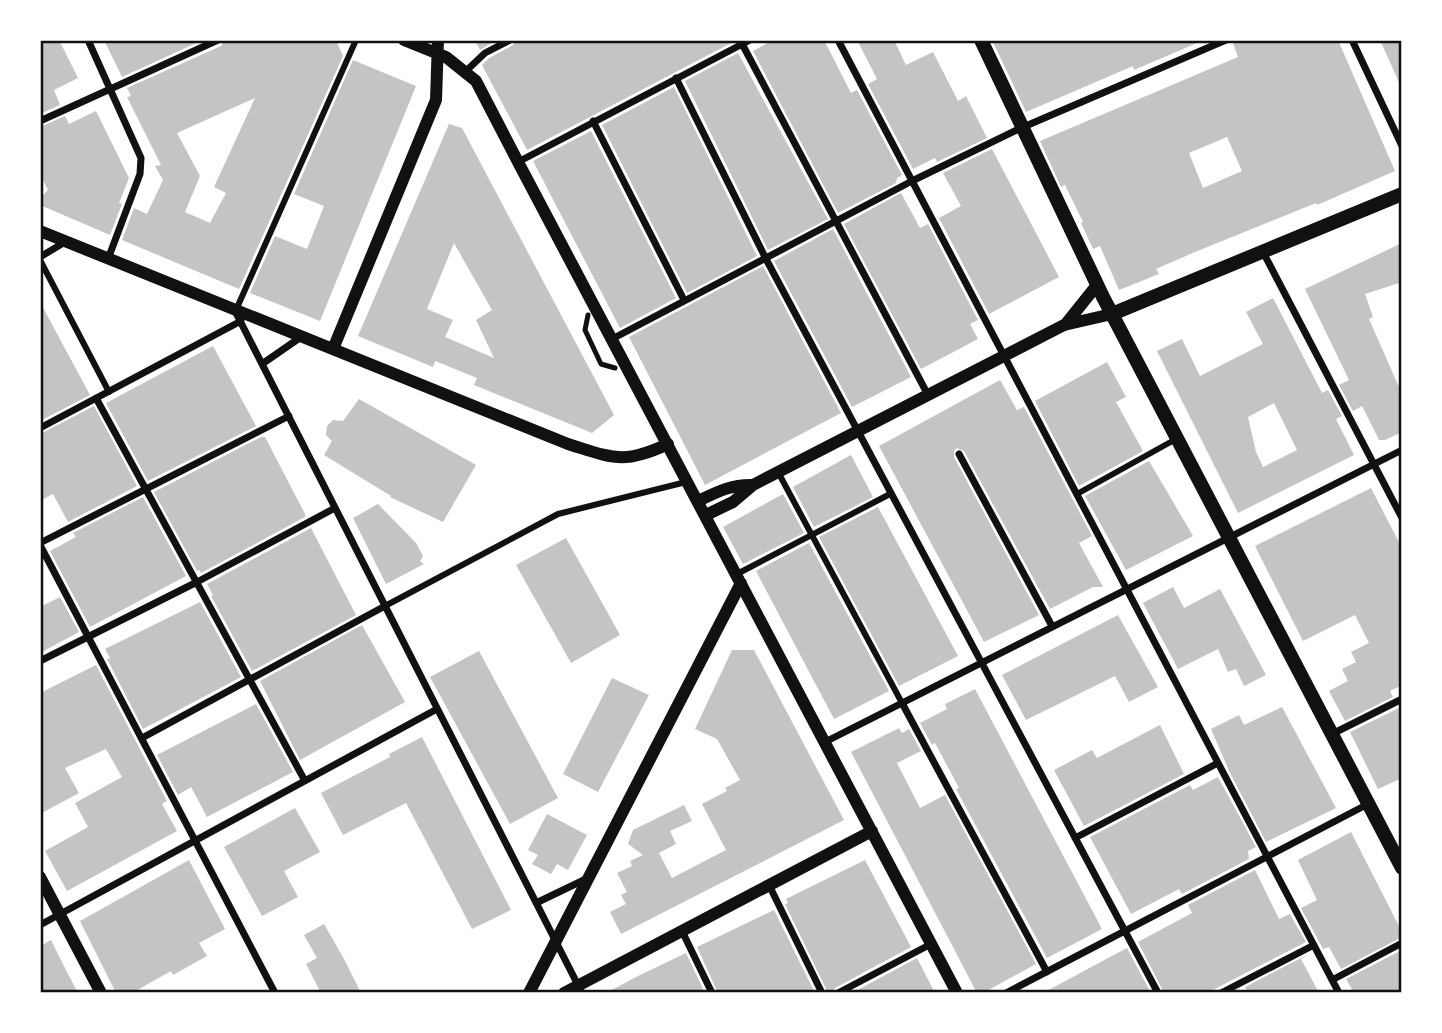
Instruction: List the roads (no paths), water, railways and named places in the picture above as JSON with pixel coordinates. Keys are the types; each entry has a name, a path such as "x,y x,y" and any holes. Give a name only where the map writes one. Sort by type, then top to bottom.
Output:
{"main road":[{"path":"981,40 1097,285 1402,868"},
{"path":"1112,314 1402,194"}],"street":[{"path":"88,40 139,148 142,163 108,259"},
{"path":"40,121 218,40"},
{"path":"40,428 238,316 356,40"},
{"path":"404,40 438,46 466,71 483,91 517,162 957,993"},
{"path":"466,71 479,57 510,40"},
{"path":"838,40 1339,993"},
{"path":"612,339 912,181 1021,128 1226,40"},
{"path":"1352,40 1402,146"},
{"path":"517,162 744,42 835,222 928,395"},
{"path":"333,349 436,100 438,46"},
{"path":"676,78 766,259 1157,993"},
{"path":"593,121 684,300"},
{"path":"40,231 238,316 333,349 568,444 600,454 629,458 647,454 668,444"},
{"path":"66,241 40,258 109,391"},
{"path":"1263,252 1402,518"},
{"path":"1064,325 1097,285"},
{"path":"706,516 733,502 753,485 1064,325 1112,314"},
{"path":"238,316 580,989"},
{"path":"262,364 301,337"},
{"path":"96,398 305,780"},
{"path":"275,993 40,544 289,416"},
{"path":"1077,494 1178,438"},
{"path":"825,742 1402,450"},
{"path":"959,454 1052,626"},
{"path":"778,472 1047,971"},
{"path":"142,738 558,514 688,481"},
{"path":"698,501 725,488 741,484 753,485"},
{"path":"529,993 739,579 812,535 890,494"},
{"path":"40,661 197,582 335,508"},
{"path":"1331,735 1402,698"},
{"path":"40,925 437,709"},
{"path":"1075,838 1219,763"},
{"path":"1006,993 1368,804"},
{"path":"564,993 580,989 681,931 872,831"},
{"path":"40,877 101,993"},
{"path":"536,903 588,877"},
{"path":"769,885 822,993"},
{"path":"681,931 712,993"},
{"path":"1332,980 1402,943"},
{"path":"838,993 931,944"},
{"path":"1221,993 1314,945"}],"lane":[{"path":"588,315 585,330 601,364 615,368"}]}
